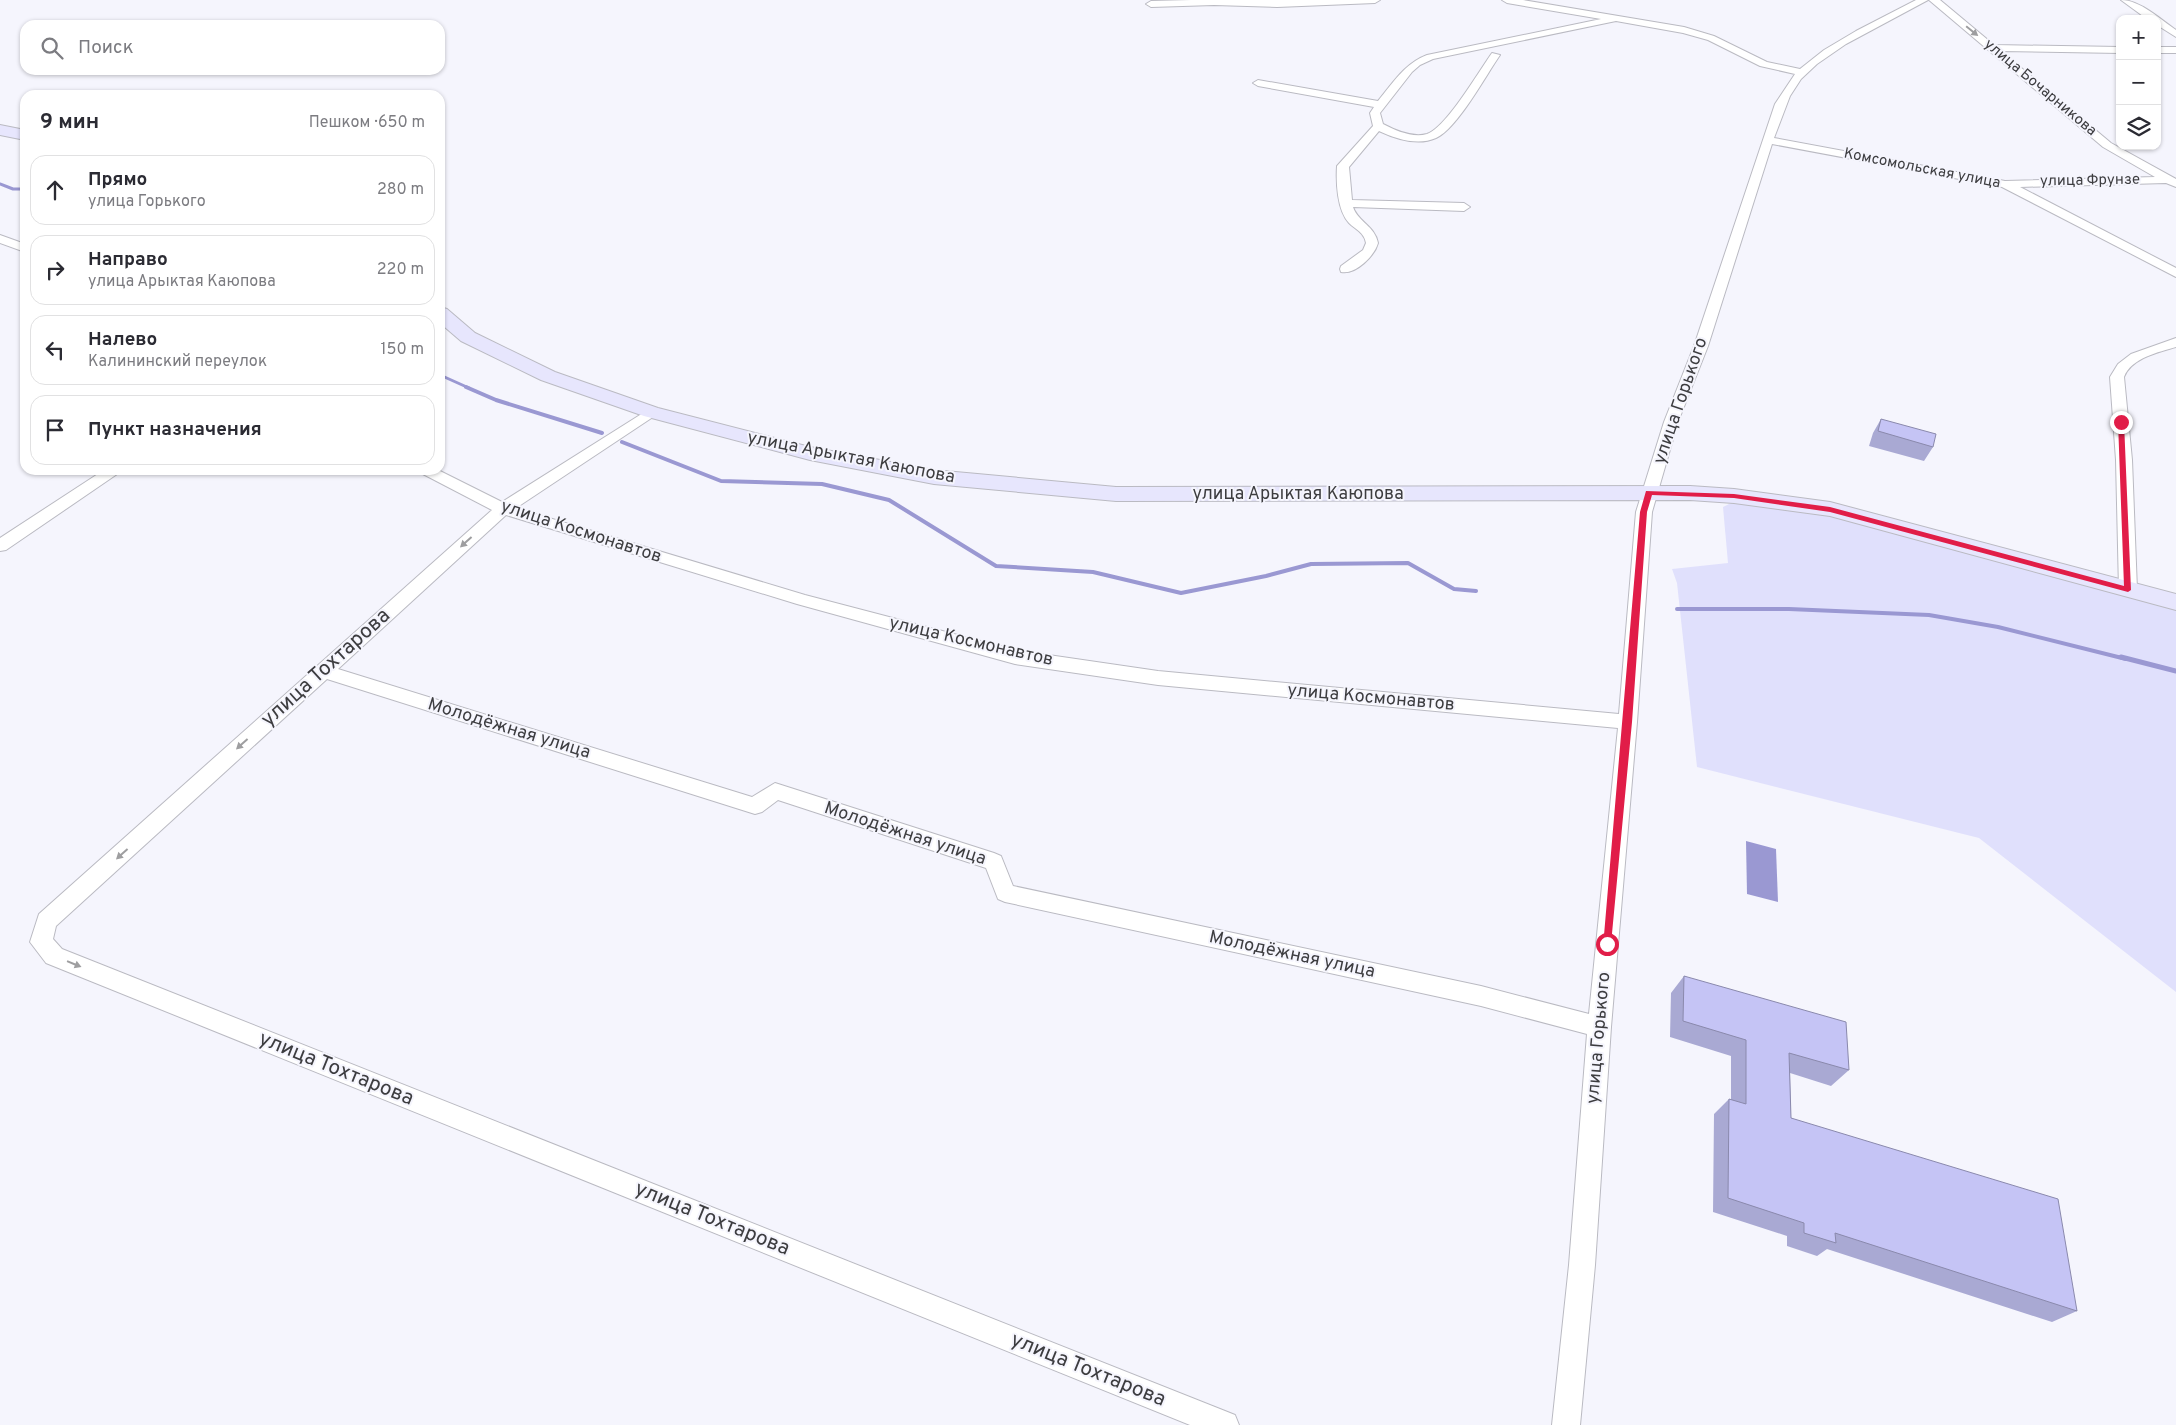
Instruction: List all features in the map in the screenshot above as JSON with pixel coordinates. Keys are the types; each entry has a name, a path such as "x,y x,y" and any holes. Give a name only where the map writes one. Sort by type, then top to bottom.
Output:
{"street":[{"path":"1151,4 1214,2 1276,4 1375,0"},
{"path":"1508,0 1700,34 1764,64 1802,72"},
{"name":"улица Горького","path":"1566,1425 1582,1265 1599,1028 1628,722 1643,519 1649,493 1661,460 1671,422 1701,346 1780,104 1791,85 1802,72 1825,53 1923,0"},
{"name":"улица Бочарникова","path":"1934,0 2108,145 2173,182"},
{"path":"2126,0 2147,15"},
{"path":"1378,126 1375,113 1416,62 1469,47 1618,18"},
{"path":"2161,24 2176,34"},
{"path":"1992,48 2116,50"},
{"path":"2161,50 2176,50"},
{"path":"1378,126 1400,135 1415,137 1434,134 1451,116 1495,55"},
{"path":"1258,83 1381,105"},
{"path":"1346,269 1365,256 1372,247 1372,241 1369,233 1354,221 1347,210 1348,204 1342,175 1343,166 1378,126"},
{"path":"0,130 20,134"},
{"name":"Комсомольская улица","path":"1768,140 2005,184 2176,273"},
{"name":"улица Фрунзе","path":"2005,184 2173,182"},
{"path":"1348,204 1464,207"},
{"path":"0,239 20,246"},
{"name":"улица Арыктая Каюпова","path":"445,316 468,337 548,376 651,412 810,453 934,477 1116,494 1649,493 1734,496 1830,509 2176,602"},
{"path":"2128,590 2123,436 2117,383 2120,370 2130,362 2146,353 2176,342"},
{"name":"улица Тохтарова","path":"651,412 503,509 47,921 42,942 54,956 1225,1425"},
{"path":"0,546 107,475"},
{"name":"улица Космонавтов","path":"436,475 503,509 803,600 1015,657 1158,678 1628,722"},
{"name":"Молодёжная улица","path":"323,671 755,806 775,791 976,856 994,862 1005,893 1481,996 1599,1028"}],"shaded area":[{"path":"1733,502 1806,509 2176,607 2176,992 1979,838 1697,767 1677,583 1672,569 1728,563 1723,507"}],"water":[{"path":"1746,841 1776,849 1778,902 1747,894"}],"building":[{"path":"1881,419 1936,434 1933,447 1878,431"},
{"path":"1684,976 1846,1022 1849,1070 1789,1053 1791,1118 2058,1199 2077,1311 1835,1233 1836,1243 1804,1233 1804,1223 1728,1198 1729,1099 1746,1104 1746,1040 1683,1021"}],"waterway":[{"path":"0,184 13,189 20,189"},
{"path":"445,377 469,388"},
{"path":"466,387 496,400 602,433"},
{"path":"622,442 721,481 822,484 889,500 996,566 1093,572 1181,593 1266,576 1311,564 1408,563 1454,589 1476,591"},
{"path":"1677,609 1789,609 1929,615 1998,627 2126,659"},
{"path":"2121,657 2176,671"}],"route":[{"path":"1607,944 1628,722 1644,512 1649,493 1734,496 1830,509 2128,590 2121,422"}]}
